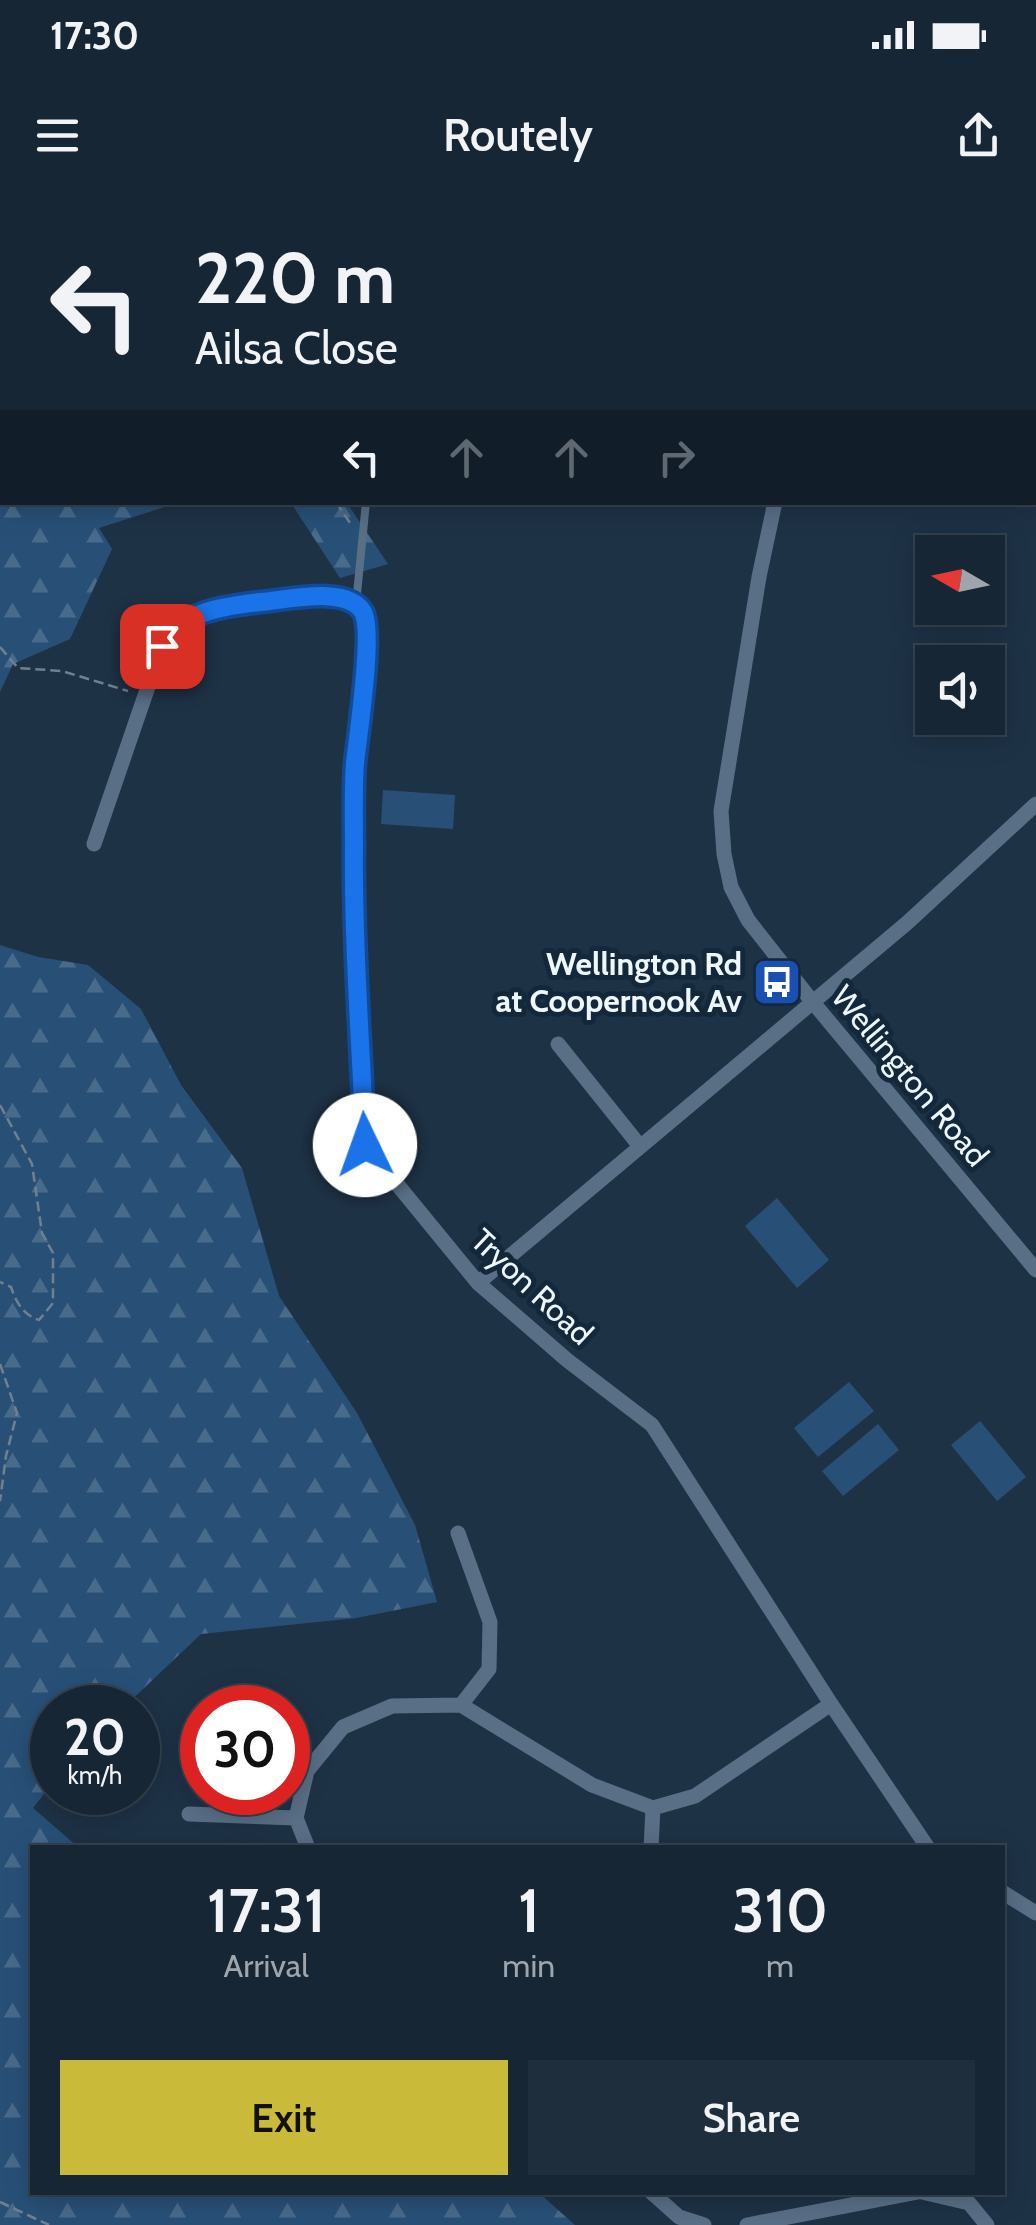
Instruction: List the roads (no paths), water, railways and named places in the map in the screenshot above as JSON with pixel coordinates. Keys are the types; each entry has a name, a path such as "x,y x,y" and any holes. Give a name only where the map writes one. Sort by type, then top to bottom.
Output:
{"street":[{"name":"Wellington Road","path":"774,505 721,811 726,870 738,904 811,1000 1036,1270"},
{"path":"94,844 171,629 197,614 230,606 324,595 356,604"},
{"name":"Tryon Road","path":"356,604 364,614 367,639 354,771 354,876 365,1145 478,1283 652,1425 830,1704 926,1845"},
{"path":"478,1283 907,922 1036,804"},
{"path":"558,1044 639,1146"},
{"path":"458,1533 490,1622 489,1669 461,1705"},
{"path":"307,1845 296,1818 307,1771 344,1727 392,1706 461,1705 592,1785 653,1808 695,1796 830,1704"},
{"path":"651,1845 653,1808"},
{"path":"216,1815 296,1818"},
{"path":"1005,1894 1036,1913"},
{"path":"654,2195 678,2217 704,2225"},
{"path":"747,2225 904,2195"},
{"path":"933,2195 969,2203 987,2225"}],"lane":[{"name":"Tryon Road","path":"356,604 366,505"}],"place":[{"name":"Wellington Rd at Coopernook Av","path":"777,982"}]}
